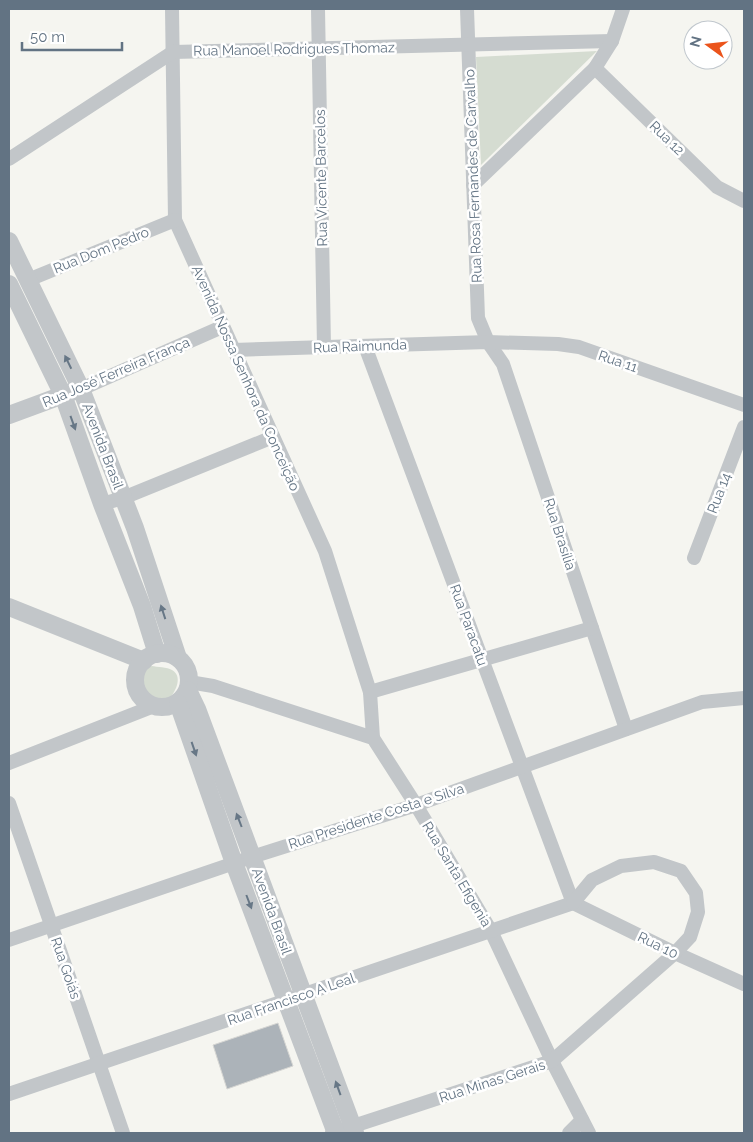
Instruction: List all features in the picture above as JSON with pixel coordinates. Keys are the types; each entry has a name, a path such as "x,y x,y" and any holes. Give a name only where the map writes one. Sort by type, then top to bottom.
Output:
{"street":[{"name":"Avenida Nossa Senhora da Conceição","path":"172,9 175,220 325,552 370,692 373,738"},
{"name":"Rua Vicente Barcelos","path":"318,9 324,347"},
{"name":"Rua Rosa Fernandes de Carvalho","path":"467,9 478,318 488,342"},
{"path":"473,185 594,68 612,41 623,9"},
{"name":"Rua Manoel Rodrigues Thomaz","path":"9,159 173,52 612,41"},
{"name":"Rua 12","path":"594,68 717,187 744,201"},
{"name":"Rua Dom Pedro","path":"28,280 175,220"},
{"name":"Avenida Brasil","path":"9,241 81,389 135,528 178,658"},
{"name":"Avenida Brasil","path":"9,284 63,395 102,504 142,606 151,657"},
{"name":"Rua José Ferreira França","path":"9,415 81,389 222,327"},
{"name":"Rua Raimunda","path":"233,350 488,342"},
{"name":"Rua 11","path":"488,342 579,346 744,405"},
{"name":"Rua Brasília","path":"488,342 503,364 626,729"},
{"name":"Rua Paracatu","path":"365,346 573,904"},
{"name":"Rua 14","path":"694,558 744,427"},
{"path":"102,504 123,498 273,437"},
{"path":"9,608 151,657 168,654 178,658 185,665 188,673 185,691"},
{"path":"370,692 592,628"},
{"path":"151,657 139,668 136,686 146,702 154,706 166,707 185,691 213,686 373,738"},
{"name":"Avenida Brasil","path":"185,691 197,709 353,1130"},
{"name":"Avenida Brasil","path":"185,691 234,863 334,1133"},
{"name":"Rua Presidente Costa e Silva","path":"9,940 252,857 416,805 702,702 744,698"},
{"path":"9,763 154,706"},
{"name":"Rua Santa Efigenia","path":"373,738 416,805 491,931 552,1061 589,1133"},
{"name":"Rua Goiás","path":"9,803 123,1133"},
{"name":"Rua Minas Gerais","path":"334,1133 353,1130 552,1061 675,953 690,936 698,912 696,893 681,871 654,862 621,866 592,880 573,904"},
{"name":"Rua Francisco A Leal","path":"9,1094 573,904"},
{"name":"Rua 10","path":"573,904 744,984"},
{"path":"570,1133 582,1120"}],"shaded area":[{"path":"597,51 481,165 476,57"},
{"path":"152,666 170,669 177,676 176,688 170,698 154,702 147,697 139,675 142,669"}],"building":[{"path":"278,1023 293,1066 227,1089 213,1045"}]}
